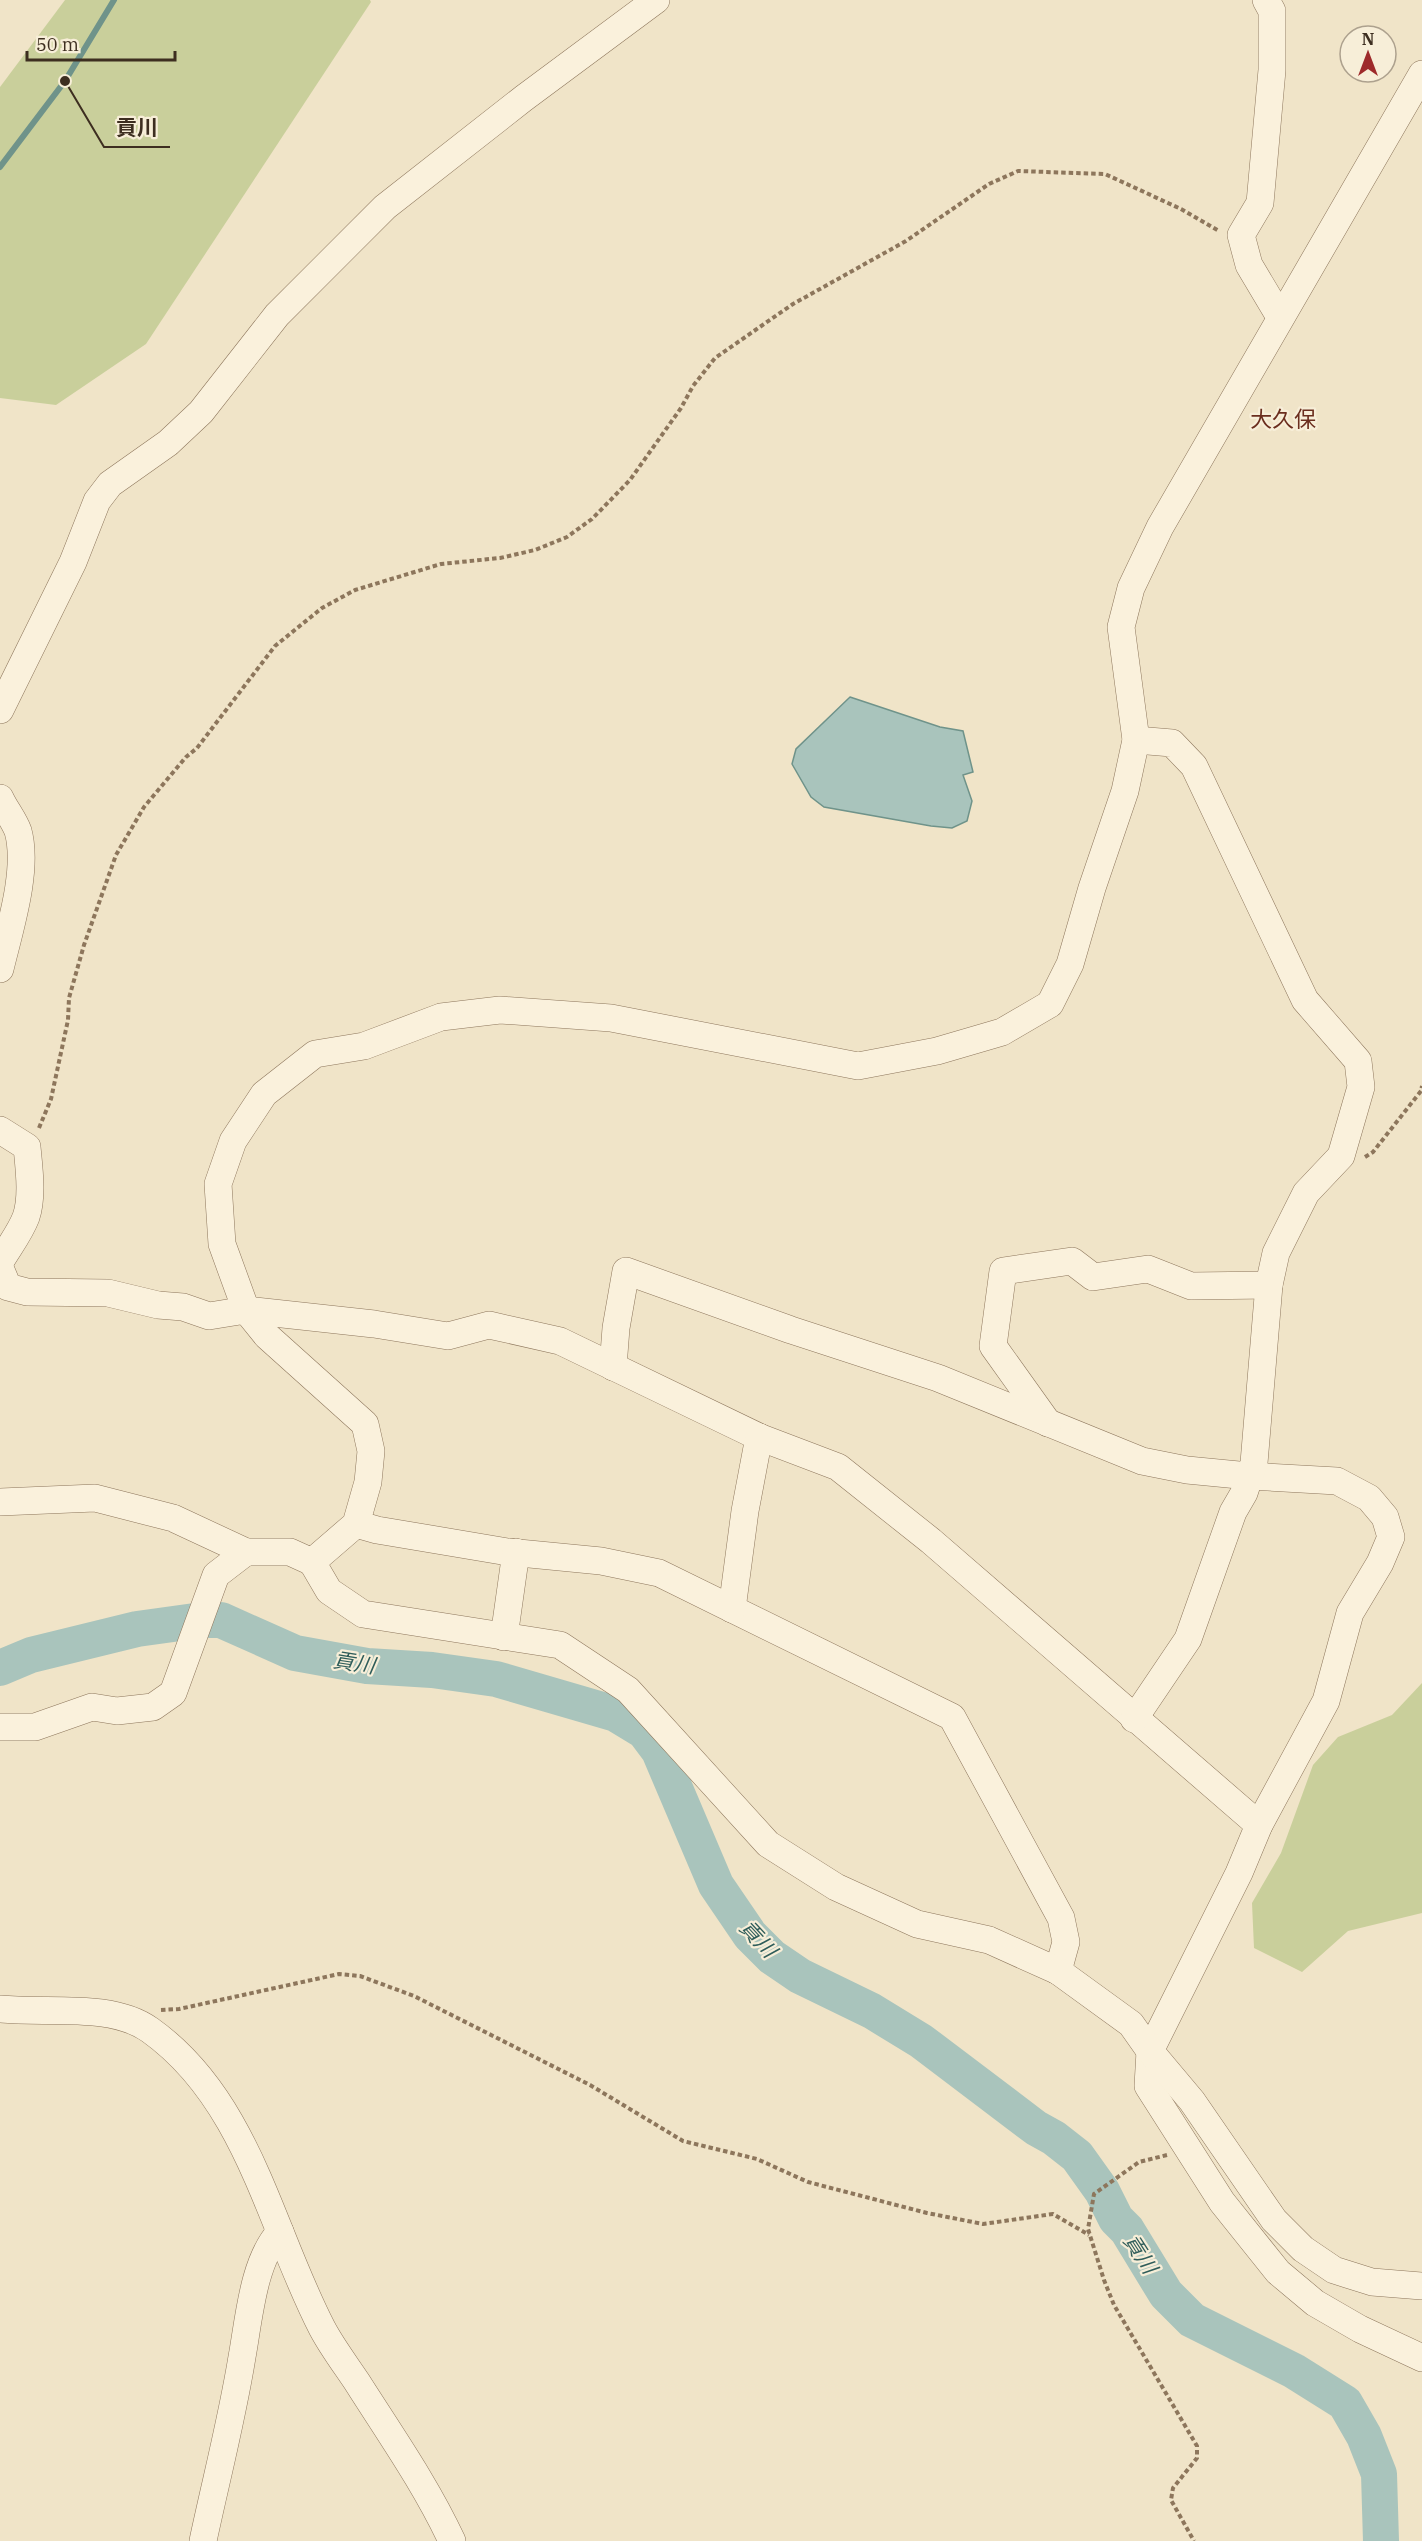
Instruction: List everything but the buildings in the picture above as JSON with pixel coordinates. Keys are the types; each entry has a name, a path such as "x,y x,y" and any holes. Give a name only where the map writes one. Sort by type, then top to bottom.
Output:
{"street":[{"path":"0,710 73,562 97,501 110,484 168,443 201,412 277,315 385,207 524,98 656,0"},
{"path":"1266,0 1272,11 1272,70 1260,203 1241,235 1249,264 1280,317"},
{"path":"312,1562 356,1524 368,1482 371,1451 365,1424 267,1336 246,1310 222,1244 218,1184 233,1141 264,1094 315,1054 364,1046 441,1017 500,1010 611,1018 858,1066 937,1051 1002,1032 1050,1004 1070,964 1092,888 1125,791 1136,740 1121,627 1131,588 1160,527 1422,74"},
{"path":"1134,1719 1188,1639 1233,1512 1244,1493 1254,1463 1269,1285 1276,1252 1306,1193 1341,1156 1361,1087 1358,1061 1305,1000 1194,766 1172,742 1136,740"},
{"path":"0,798 18,831 20,858 18,896 0,969"},
{"path":"0,1130 27,1147 28,1204 26,1218 0,1262"},
{"path":"1049,1423 993,1346 1003,1271 1072,1262 1093,1277 1148,1269 1191,1286 1269,1285"},
{"path":"0,1268 8,1287 27,1292 108,1293 158,1305 183,1307 209,1316 246,1310 374,1324 448,1336 489,1325 560,1341 759,1437 838,1467 931,1541 1259,1825"},
{"path":"613,1367 626,1271 791,1330 938,1378 1142,1461 1187,1470 1337,1481 1369,1498 1385,1517 1391,1537 1380,1563 1350,1613 1326,1701 1259,1825 1239,1873 1150,2051 1148,2086 1222,2202 1278,2272 1315,2302 1360,2329 1422,2358"},
{"path":"732,1609 745,1511 759,1437"},
{"path":"0,1502 95,1498 173,1518 246,1552 290,1552 312,1562 329,1591 363,1614 560,1644 628,1690 768,1844 836,1887 917,1924 989,1940 1058,1971 1131,2024 1150,2051 1192,2101 1274,2220 1303,2249 1334,2270 1372,2282 1422,2286"},
{"path":"356,1524 377,1530 516,1552 601,1562 659,1573 952,1717 1062,1918 1066,1942 1058,1971"},
{"path":"0,1727 35,1727 92,1707 117,1711 153,1707 174,1693 216,1575 246,1552"},
{"path":"504,1637 516,1552"},
{"path":"0,2009 112,2013 149,2029 185,2059 206,2082 236,2132 323,2329 434,2503 452,2541"},
{"path":"203,2541 243,2357 247,2323 265,2254 280,2232"}],"path":[{"path":"27,1147 42,1122 51,1099 72,988 84,945 116,855 144,807 186,757 197,748 275,646 322,608 355,590 441,564 500,558 535,550 567,537 592,519 630,480 681,408 693,386 715,358 793,304 906,241 989,184 1018,171 1105,174 1181,209 1215,230 1241,235"},
{"path":"157,2011 179,2009 339,1974 360,1976 414,1996 590,2085 682,2141 756,2159 808,2182 927,2212 983,2224 1053,2214 1089,2235"},
{"path":"1187,2149 1139,2162 1094,2194 1088,2229 1114,2305 1197,2446 1197,2458 1173,2488 1171,2500 1194,2541"}],"green space":[{"path":"65,0 370,0 371,2 146,344 56,405 0,398 0,87"},
{"path":"1422,1683 1422,1913 1348,1931 1302,1972 1254,1948 1252,1903 1281,1853 1313,1765 1338,1737 1392,1715"}],"water":[{"path":"850,697 940,727 963,731 973,772 963,775 972,801 967,821 952,828 931,826 824,807 811,797 792,764 796,749"}],"waterway":[{"name":"貢川","path":"0,167 65,81 114,0"},
{"name":"貢川","path":"0,1668 31,1655 137,1629 202,1620 221,1620 295,1653 367,1666 432,1670 496,1679 616,1714 644,1731 659,1751 716,1885 750,1935 772,1957 800,1976 872,2011 921,2041 1036,2128 1054,2138 1077,2156 1102,2191 1116,2219 1127,2230 1166,2294 1192,2320 1294,2371 1345,2403 1364,2436 1379,2474 1381,2541"}],"place":[{"name":"貢川","path":"65,81"}],"district":[{"name":"大久保","path":"1283,419"}]}
